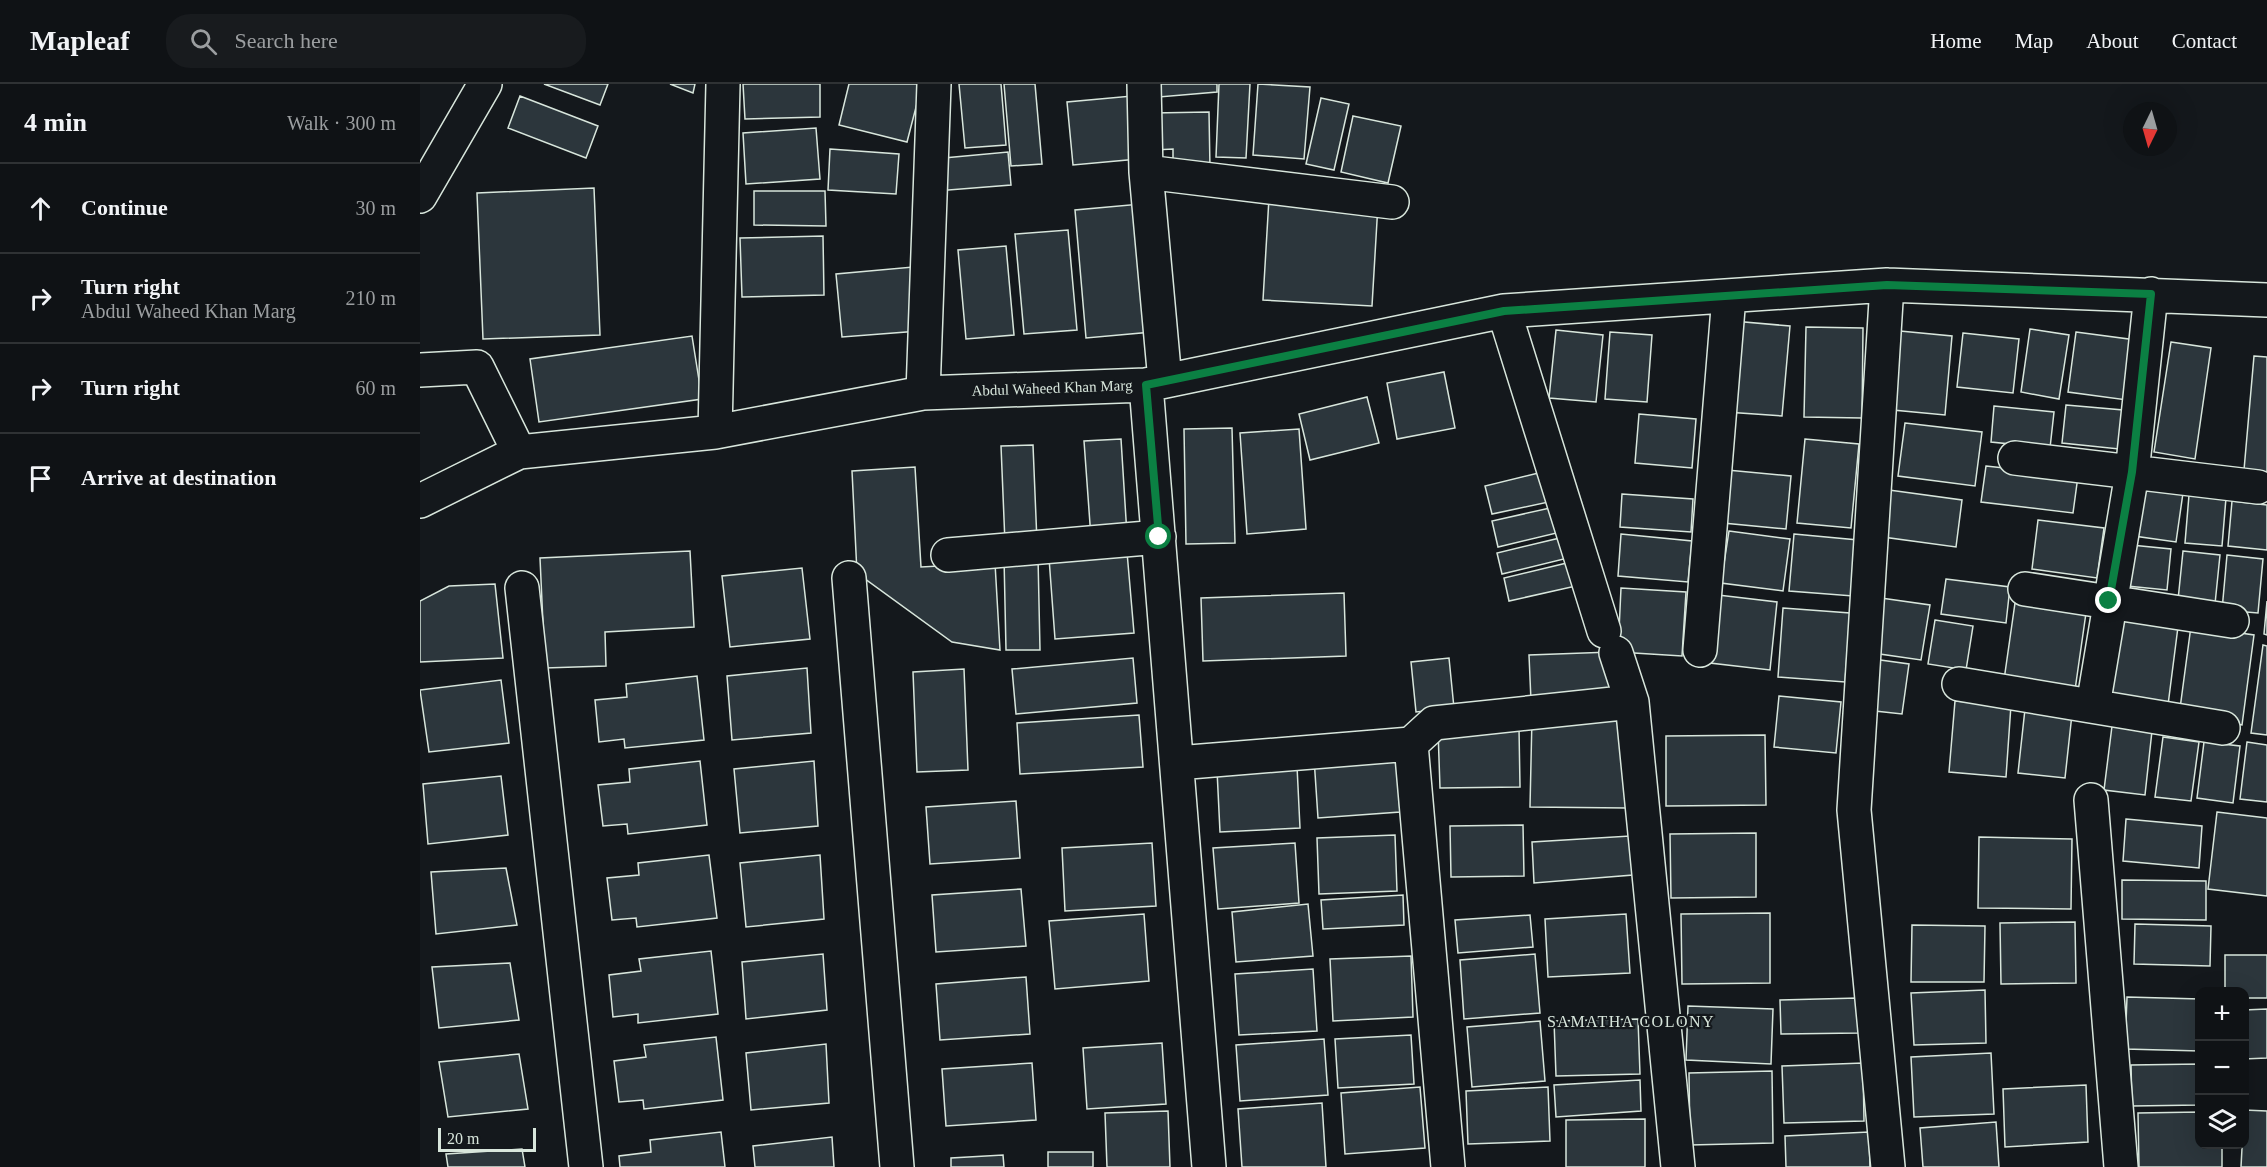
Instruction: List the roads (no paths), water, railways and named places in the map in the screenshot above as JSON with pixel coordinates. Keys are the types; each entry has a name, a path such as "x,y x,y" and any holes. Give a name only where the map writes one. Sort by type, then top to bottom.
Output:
{"street":[{"path":"420,196 485,84"},
{"path":"715,432 723,84"},
{"path":"923,393 934,84"},
{"path":"1144,84 1156,383 1159,537 1209,1167"},
{"path":"1146,172 1392,202"},
{"path":"1887,285 1854,810 1888,1167"},
{"name":"Abdul Waheed Khan Marg","path":"420,501 519,452 715,432 923,393 1156,383 1504,311 1887,285 2267,300"},
{"path":"2093,706 2132,472 2151,294"},
{"path":"1700,650 1729,296"},
{"path":"1504,311 1610,642 1632,702 1678,1167"},
{"path":"420,370 477,367 519,452"},
{"path":"2015,458 2258,487"},
{"path":"948,555 1159,537"},
{"path":"849,578 897,1167"},
{"path":"522,588 586,1167"},
{"path":"2025,589 2232,621"},
{"path":"1959,684 2223,728"},
{"path":"1177,763 1411,744 1434,723 1632,702"},
{"path":"1411,744 1448,1167"},
{"path":"2091,800 2121,1167"}],"district":[{"name":"SAMATHA COLONY","path":"1631,1021"}]}
